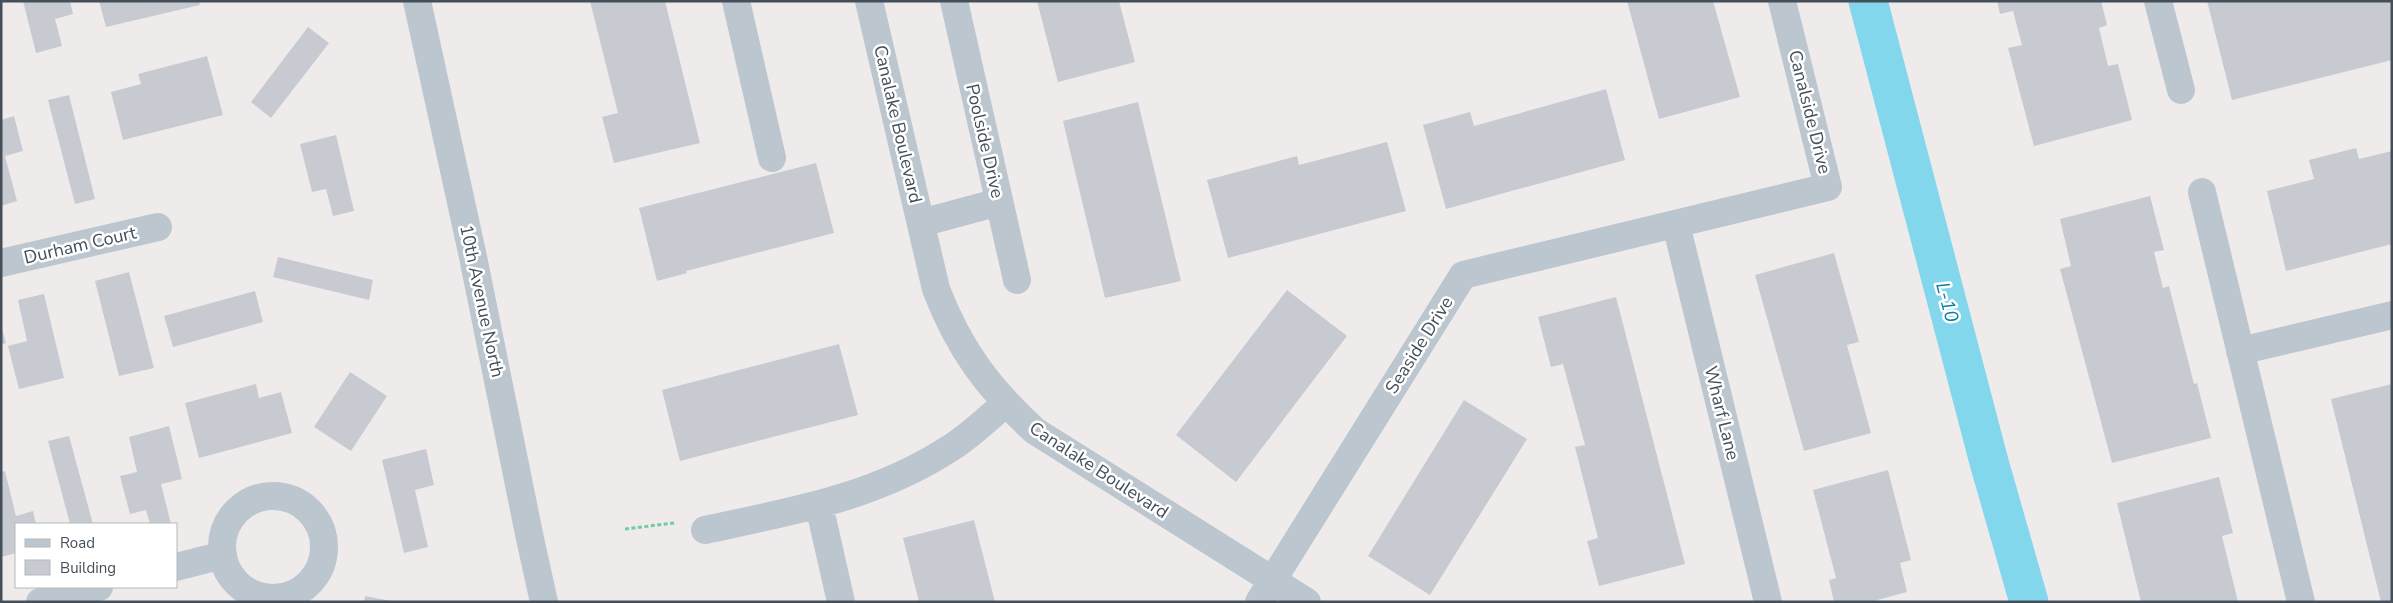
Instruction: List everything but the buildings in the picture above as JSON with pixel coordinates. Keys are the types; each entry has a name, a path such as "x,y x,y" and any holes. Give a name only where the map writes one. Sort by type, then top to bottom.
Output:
{"street":[{"name":"10th Avenue North","path":"417,1 473,257 544,602"},
{"path":"736,1 772,158"},
{"name":"Canalake Boulevard","path":"869,1 936,289 947,319 978,372 1005,404 1035,430 1266,591 1307,602"},
{"name":"Poolside Drive","path":"954,1 1017,280"},
{"name":"Canalside Drive","path":"1676,224 1828,186 1782,1"},
{"path":"2158,1 2181,90"},
{"path":"2202,192 2301,602"},
{"path":"921,223 999,202"},
{"name":"Seaside Drive","path":"1266,591 1463,276 1676,224"},
{"name":"Wharf Lane","path":"1676,224 1768,602"},
{"name":"Durham Court","path":"1,263 158,227"},
{"path":"2240,351 2392,315"},
{"path":"705,530 819,505 874,488 927,463 951,448 1005,404"},
{"path":"819,505 841,602"},
{"path":"178,566 222,555"},
{"path":"40,602 95,588"}],"path":[{"path":"625,529 672,523 705,530"}],"waterway":[{"name":"L-10","path":"1868,1 1989,462 2029,602"}]}
